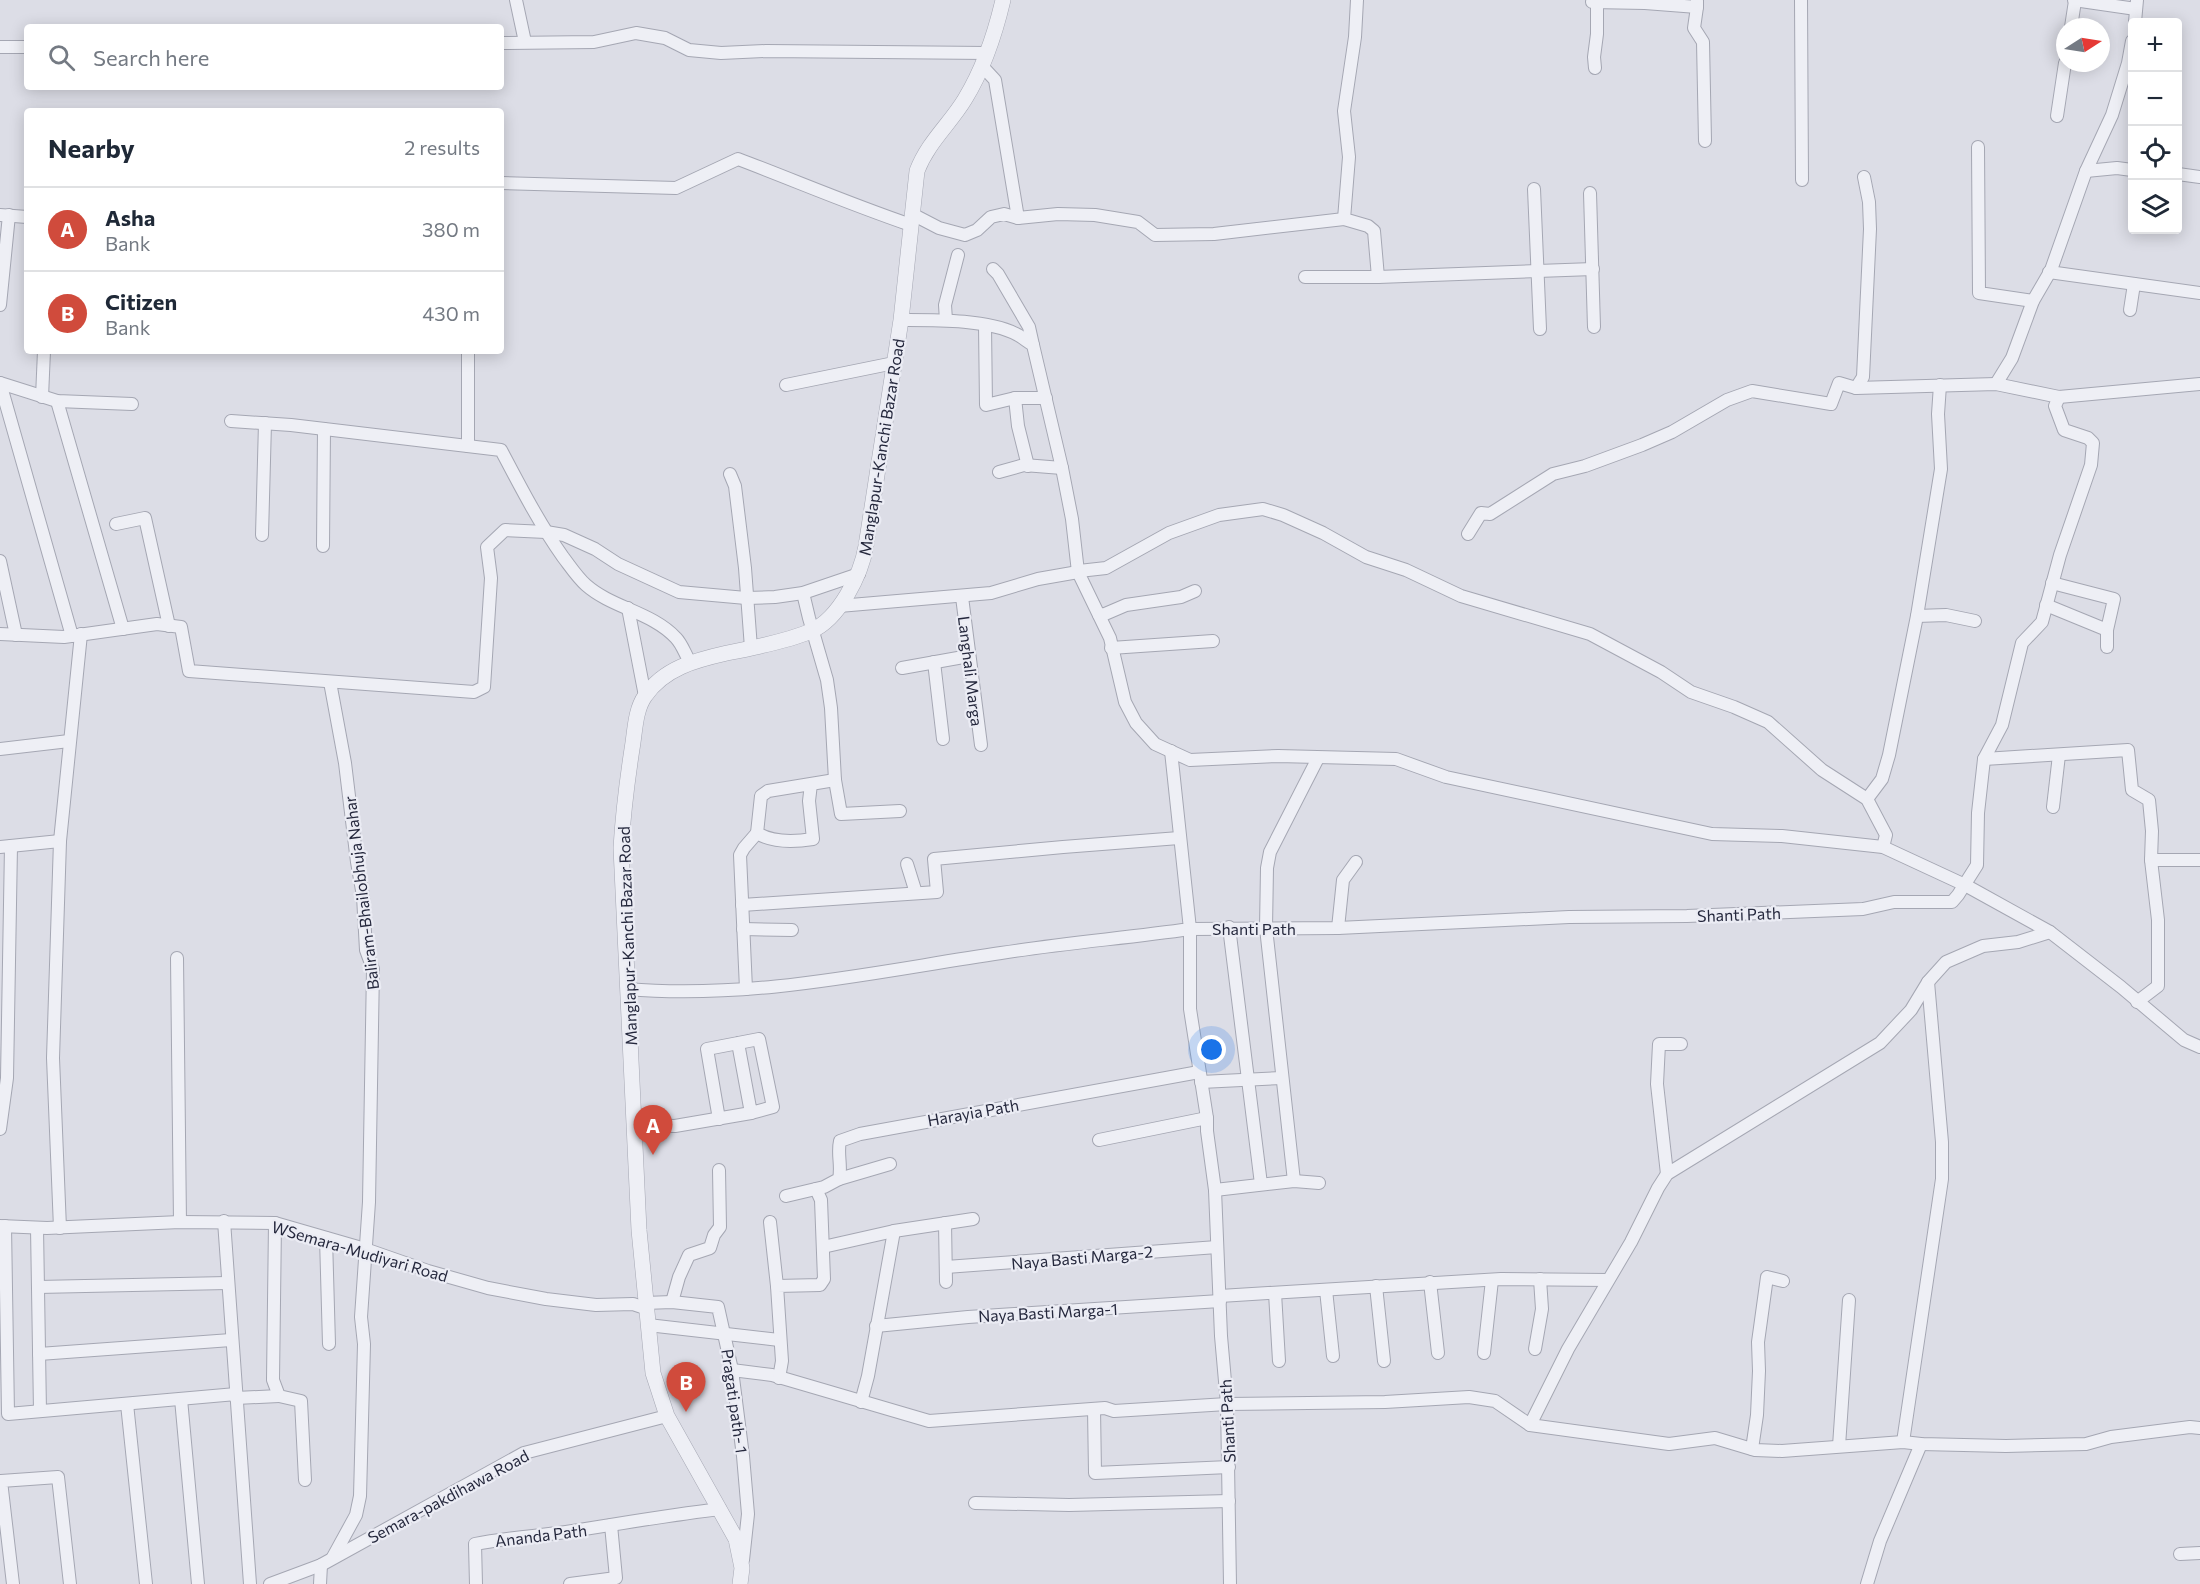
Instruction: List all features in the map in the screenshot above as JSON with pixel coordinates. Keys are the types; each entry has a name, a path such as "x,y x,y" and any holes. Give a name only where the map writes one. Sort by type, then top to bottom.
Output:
{"street":[{"path":"516,0 525,42"},
{"name":"Manglapur-Kanchi Bazar Road","path":"740,1584 742,1568 736,1539 667,1416 653,1373 639,1230 621,848 622,821 636,722 645,696 666,674 690,662 812,631 839,606 859,574 866,546 901,320 917,171 923,155 966,98 985,60 1003,0"},
{"path":"1344,219 1349,157 1344,111 1355,38 1357,0"},
{"path":"1801,0 1802,180"},
{"path":"2072,18 2074,1 2136,4"},
{"path":"1595,68 1593,57 1597,34 1594,2 1697,3 1694,28 1703,42 1705,141"},
{"path":"504,43 594,42 636,33 665,38 689,50 721,53 766,51 985,60 994,80 1018,218"},
{"path":"0,47 24,47"},
{"path":"1996,384 2012,358 2032,301 2049,272 2086,171 2112,116 2128,63"},
{"path":"2057,116 2064,72"},
{"path":"1978,147 1979,293 2032,301"},
{"path":"504,183 676,188 738,159 816,188 866,210 965,235 977,230 991,217 1004,214 1018,218 1058,214 1095,215 1137,222 1155,235 1214,234 1344,219 1368,226 1374,231 1378,277"},
{"path":"2086,171 2128,169"},
{"path":"2182,175 2200,177"},
{"path":"1856,388 1863,377 1870,229 1869,202 1864,177"},
{"path":"1534,189 1540,329"},
{"path":"1590,193 1594,327"},
{"path":"0,305 4,215 24,217"},
{"path":"946,320 945,305 958,255"},
{"path":"993,269 1029,327 1062,468 1079,572 1110,638 1125,702 1136,723 1155,744 1190,760 1278,756 1396,759 1446,777 1712,834 1782,836 1884,847 1965,885 2050,932 2184,1040 2199,1044"},
{"path":"1305,277 1378,277 1593,269"},
{"path":"2049,272 2200,293"},
{"path":"2130,310 2134,284"},
{"path":"901,320 946,320 985,326 1017,334 1033,345"},
{"path":"985,326 986,405 1015,398 1046,398"},
{"path":"42,397 44,354"},
{"path":"468,354 468,446"},
{"path":"786,386 894,363"},
{"path":"0,383 57,401 132,404"},
{"path":"0,383 76,635 60,841 53,1058 60,1228"},
{"path":"1467,534 1481,513 1490,514 1553,474 1585,466 1642,445 1672,432 1727,400 1752,391 1831,404 1839,383 1856,388 1996,384 2059,397 2200,384"},
{"path":"1867,800 1882,779 1890,755 1917,616 1941,469 1938,414 1940,384"},
{"path":"1965,885 1977,866 1978,813 1983,759 2002,725 2022,643 2042,622 2060,555 2091,465 2093,443 2088,438 2064,430 2055,406 2059,397"},
{"path":"1015,398 1018,426 1028,465"},
{"path":"57,401 123,628"},
{"path":"231,421 324,429 501,450 546,532 585,584 600,596 628,608 666,630 677,639 690,662"},
{"path":"262,535 264,423"},
{"path":"323,546 324,429"},
{"path":"999,472 1028,465 1062,468"},
{"path":"730,474 735,486 738,509 751,648"},
{"path":"839,606 991,593 1038,579 1106,568 1188,525 1219,515 1263,508 1323,533 1366,557 1406,570 1461,596 1590,634 1661,672 1691,692 1768,722 1822,770 1867,800 1886,834 1884,847"},
{"path":"116,524 145,518 169,626"},
{"path":"0,634 63,638 157,624 180,627 189,671 456,693 474,692 484,687 491,578 487,547 505,530 564,535 595,549 618,564 679,592 746,598 775,597 803,592 859,574"},
{"path":"0,561 16,635"},
{"path":"2052,583 2115,599 2107,630 2107,647"},
{"path":"1099,615 1126,605 1181,597 1195,591"},
{"path":"803,592 827,680 835,780 841,814 900,811"},
{"name":"Langhali Marga","path":"962,597 981,745"},
{"path":"2046,605 2107,630"},
{"path":"628,608 645,696"},
{"path":"1917,616 1946,615 1976,621"},
{"path":"1111,648 1213,641"},
{"path":"902,668 969,656"},
{"path":"934,662 943,739"},
{"name":"Baliram-Bhailobhuja Nahar","path":"330,682 345,763 363,896 366,950 373,969 369,1202 361,1317 364,1344 360,1496 356,1515 333,1557"},
{"path":"0,749 69,741"},
{"path":"1983,759 2128,750 2132,790 2149,800 2152,831 2151,860 2158,920 2158,986 2137,1002"},
{"path":"627,989 685,992 746,989 847,979 1003,952 1190,929 1171,751"},
{"path":"2053,807 2059,755"},
{"path":"1294,1181 1266,928 1267,868 1270,852 1318,758"},
{"path":"746,989 740,855 757,833 761,796 768,791 835,780"},
{"path":"757,833 765,838 795,842 813,839 809,801 811,784"},
{"path":"742,905 937,892 934,859 1179,838"},
{"path":"0,1129 7,1078 4,1006 5,847 60,841"},
{"path":"2151,860 2200,860"},
{"path":"1338,928 1344,879 1356,862"},
{"path":"907,864 916,893"},
{"name":"Shanti Path","path":"1230,1584 1227,1404 1215,1190 1207,1118 1190,1009 1190,929 1338,928 1569,917 1687,916 1863,909 1894,902 1952,902 1965,885"},
{"path":"1228,927 1262,1184"},
{"path":"743,930 792,930"},
{"path":"1530,1425 1568,1349 1631,1242 1667,1174 1880,1043 1911,1010 1928,982 1946,962 1993,944 2018,942 2050,932"},
{"path":"177,958 180,1222"},
{"path":"1903,1442 1942,1179 1942,1142 1928,982"},
{"path":"635,1125 675,1126 719,1119 751,1113 773,1107 759,1039 707,1049 719,1119"},
{"path":"738,1043 751,1113"},
{"path":"1667,1174 1657,1084 1659,1044 1681,1044"},
{"path":"1200,1077 1248,1080 1282,1078"},
{"name":"Harayia Path","path":"839,1179 840,1141 860,1134 901,1125 1200,1077"},
{"path":"1099,1140 1207,1118"},
{"path":"786,1196 816,1189 839,1179 890,1164"},
{"path":"672,1302 689,1255 710,1248 714,1235 720,1227 719,1170"},
{"path":"1215,1190 1294,1181 1319,1183"},
{"path":"777,1286 820,1285 824,1279 821,1200 816,1189"},
{"path":"823,1247 894,1231 973,1219"},
{"path":"224,1221 250,1584"},
{"name":"WSemara-Mudiyari Road","path":"2,1226 60,1228 180,1222 275,1223 488,1288 546,1299 596,1305 645,1306"},
{"path":"770,1222 782,1361 779,1378"},
{"path":"275,1223 273,1380 279,1396"},
{"path":"945,1223 946,1282"},
{"path":"2,1226 4,1415 181,1399 279,1396 301,1401 305,1480"},
{"path":"38,1228 40,1412"},
{"path":"861,1402 868,1376 894,1231"},
{"path":"326,1238 329,1344"},
{"name":"Naya Basti Marga-2","path":"946,1267 1217,1247"},
{"path":"1752,1449 1757,1415 1758,1342 1767,1276 1783,1281"},
{"path":"1535,1349 1542,1309 1540,1279"},
{"path":"1484,1353 1492,1280"},
{"name":"Naya Basti Marga-1","path":"876,1326 1430,1282 1608,1280"},
{"path":"1430,1282 1438,1353"},
{"path":"38,1287 227,1283"},
{"path":"1376,1286 1384,1361"},
{"path":"1326,1290 1334,1356"},
{"path":"1275,1293 1279,1361"},
{"path":"1839,1446 1849,1300"},
{"name":"Pragati path- 1","path":"645,1306 672,1302 718,1307 732,1370 748,1514 742,1568"},
{"path":"648,1325 779,1340"},
{"path":"39,1354 231,1341"},
{"path":"732,1370 760,1373 929,1421 1105,1408 1114,1412 1227,1404 1385,1402 1469,1397 1496,1401 1530,1425 1669,1444 1715,1438 1752,1449 1782,1451 1903,1442 2006,1446 2086,1444 2111,1437 2190,1427 2200,1428"},
{"path":"181,1399 198,1584"},
{"path":"127,1404 146,1584"},
{"path":"1094,1409 1095,1473 1229,1467"},
{"name":"Semara-pakdihawa Road","path":"270,1584 321,1565 524,1452 667,1416"},
{"path":"1867,1584 1880,1541 1921,1444"},
{"path":"13,1584 1,1481 58,1477 70,1584"},
{"path":"975,1503 1069,1505 1229,1501"},
{"name":"Ananda Path","path":"476,1584 475,1544 511,1537 540,1536 674,1514 720,1509"},
{"name":"Ananda Path","path":"570,1584 616,1578 611,1525"},
{"path":"2180,1554 2200,1553"},
{"path":"320,1584 321,1565"}],"place":[{"name":"Asha","path":"653,1155"},
{"name":"Citizen","path":"686,1412"}]}
